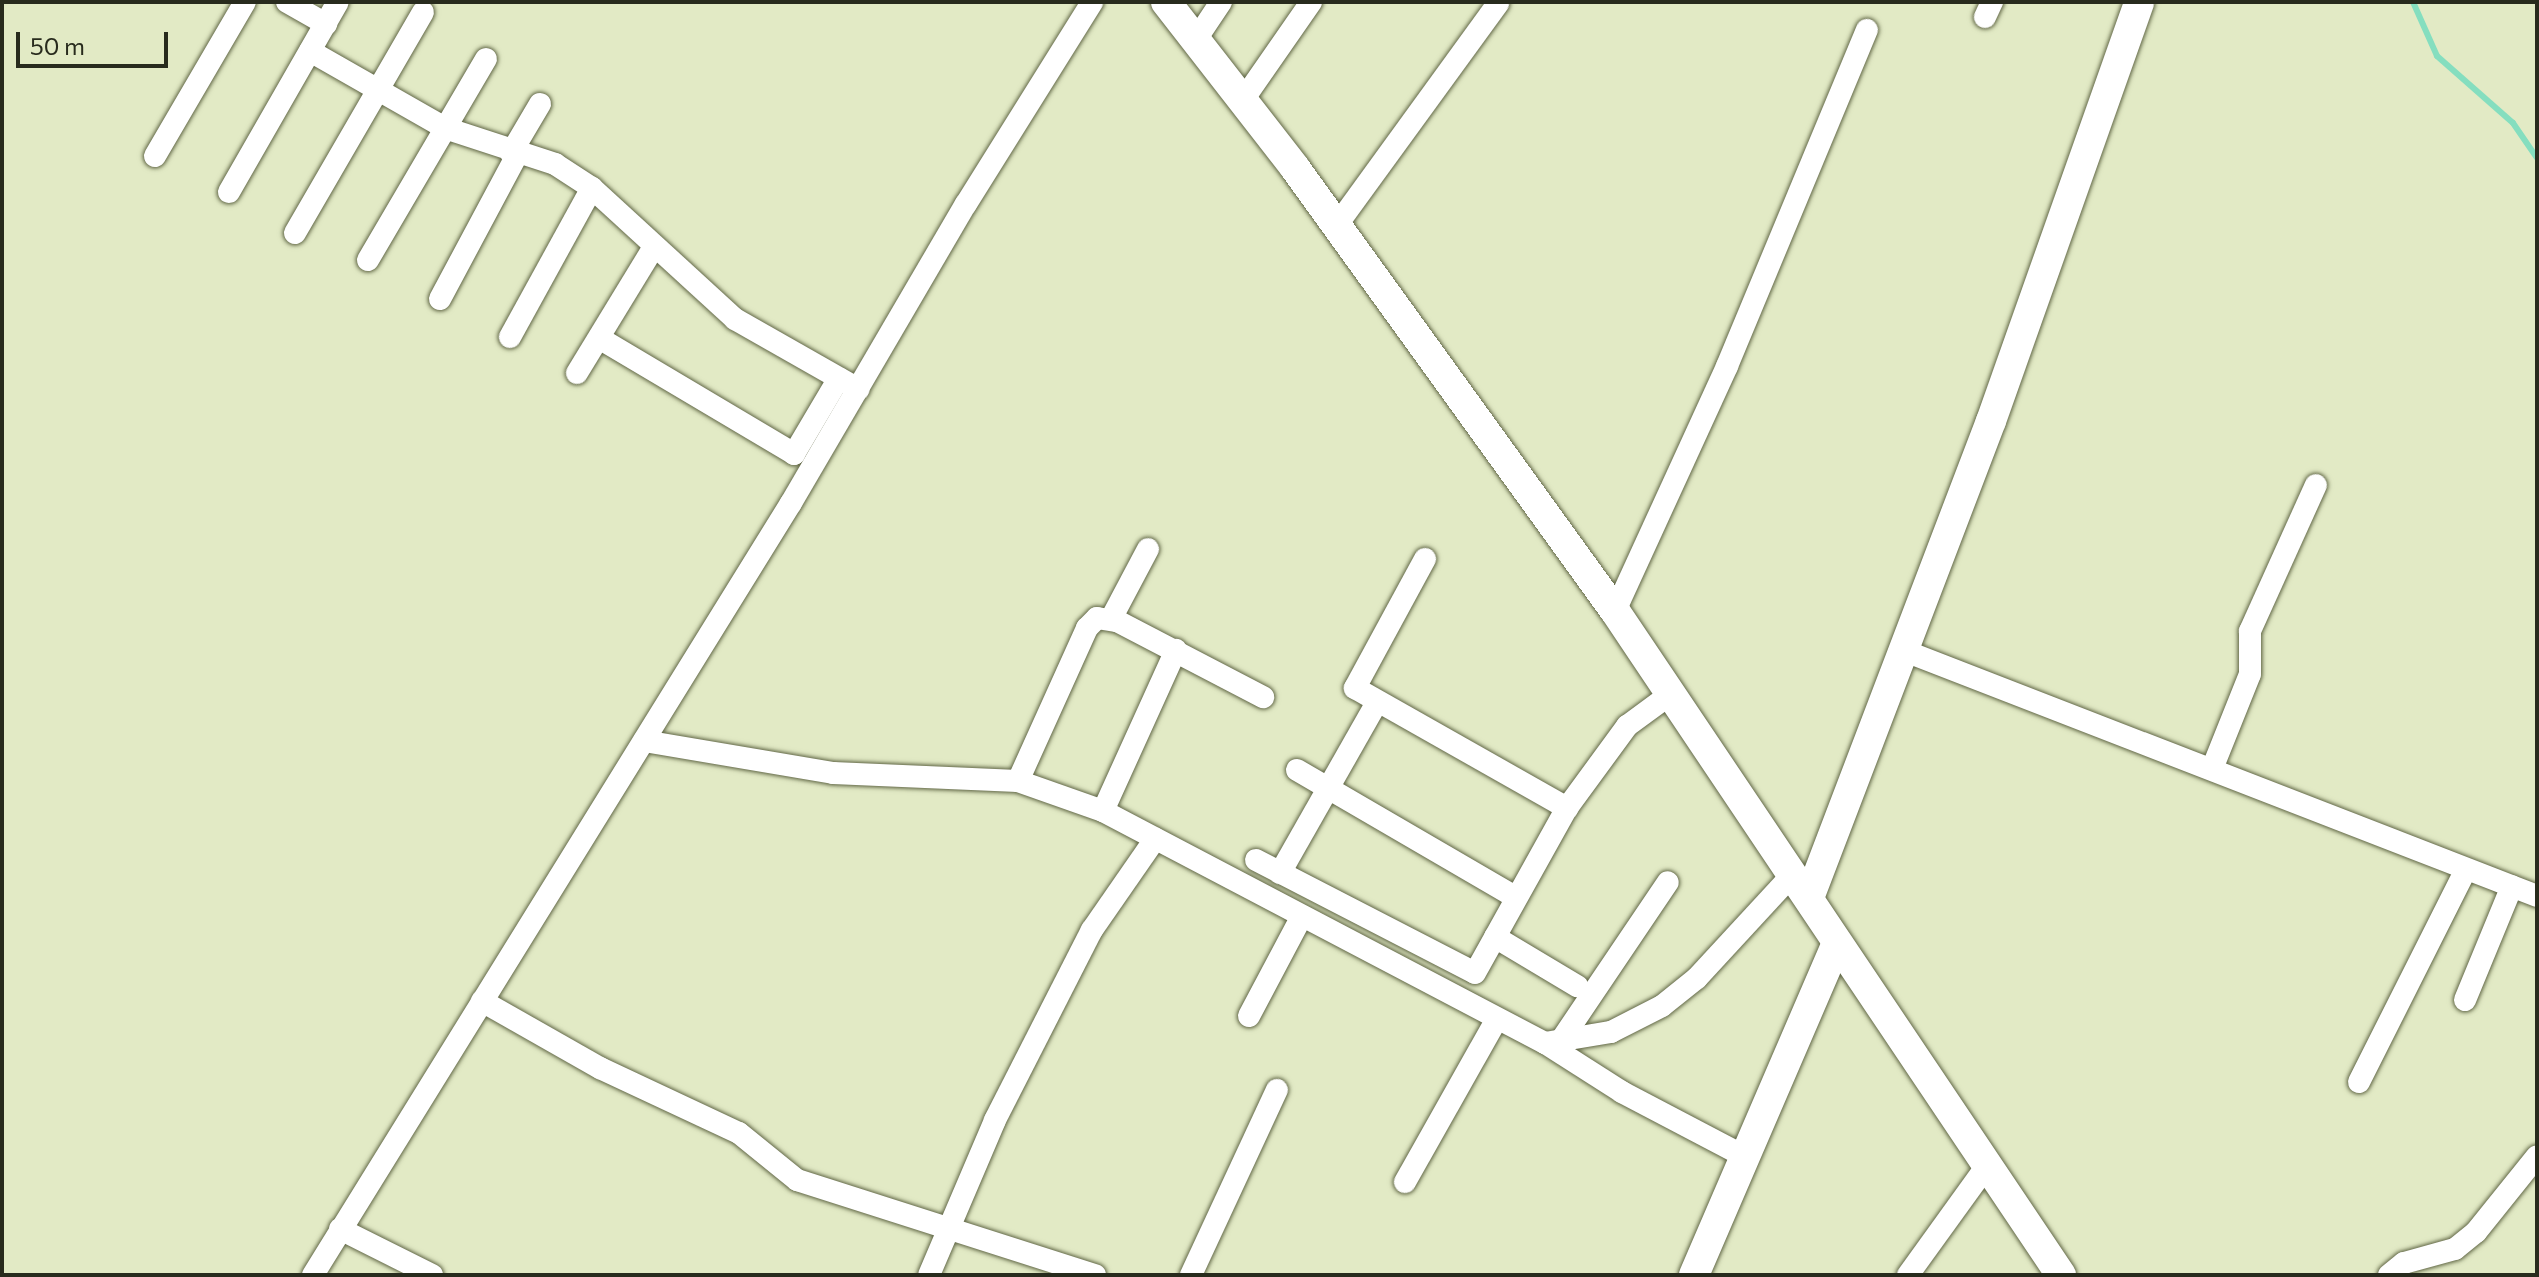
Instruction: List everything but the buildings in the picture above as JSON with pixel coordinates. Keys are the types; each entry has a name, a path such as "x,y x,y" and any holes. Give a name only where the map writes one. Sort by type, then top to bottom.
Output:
{"main road":[{"path":"1166,2 1337,225 1615,611 2061,1275"},
{"path":"1801,886 1905,651 2139,2"},
{"path":"1694,1275 1837,943"}],"street":[{"path":"155,156 245,2"},
{"path":"287,2 326,24"},
{"path":"229,192 338,2"},
{"path":"313,1275 644,741 848,384 1092,2"},
{"path":"1195,41 1221,2"},
{"path":"1243,100 1311,2"},
{"path":"1337,225 1498,3"},
{"path":"295,233 423,12"},
{"path":"1615,611 1727,366 1867,30"},
{"path":"310,51 376,93 445,128 555,164 592,188 735,319 848,384"},
{"path":"368,260 486,59"},
{"path":"440,299 540,104"},
{"path":"510,337 592,188"},
{"path":"577,373 654,247"},
{"path":"599,338 794,454 848,384"},
{"path":"2212,769 2250,674 2250,631 2316,485"},
{"path":"1111,619 1148,549"},
{"path":"1425,559 1355,688 1567,808"},
{"path":"1018,781 1087,628 1097,618 1111,619 1263,697"},
{"path":"1103,811 1176,650"},
{"path":"1905,651 2537,896"},
{"path":"1256,860 1475,973 1567,808 1627,726 1672,693"},
{"path":"1280,873 1327,785 1377,702"},
{"path":"644,741 833,773 1018,781 1103,811 1497,1019 1553,1041 1622,1092 1746,1157"},
{"path":"1297,770 1515,897"},
{"path":"929,1275 995,1120 1092,930 1155,839"},
{"path":"2359,1082 2466,869"},
{"path":"1553,1041 1668,882"},
{"path":"1553,1041 1611,1032 1662,1006 1801,886"},
{"path":"2465,1000 2512,886"},
{"path":"1249,1016 1302,916"},
{"path":"1495,937 1577,986"},
{"path":"482,1001 600,1068 739,1133 797,1180 947,1232 1095,1275"},
{"path":"1405,1182 1497,1019"},
{"path":"1191,1275 1277,1090"},
{"path":"2389,1275 2404,1263 2455,1249 2476,1232 2537,1156"},
{"path":"1908,1275 1988,1164"},
{"path":"340,1229 432,1275"}],"waterway":[{"path":"2413,2 2437,56 2513,123 2537,158"}]}
